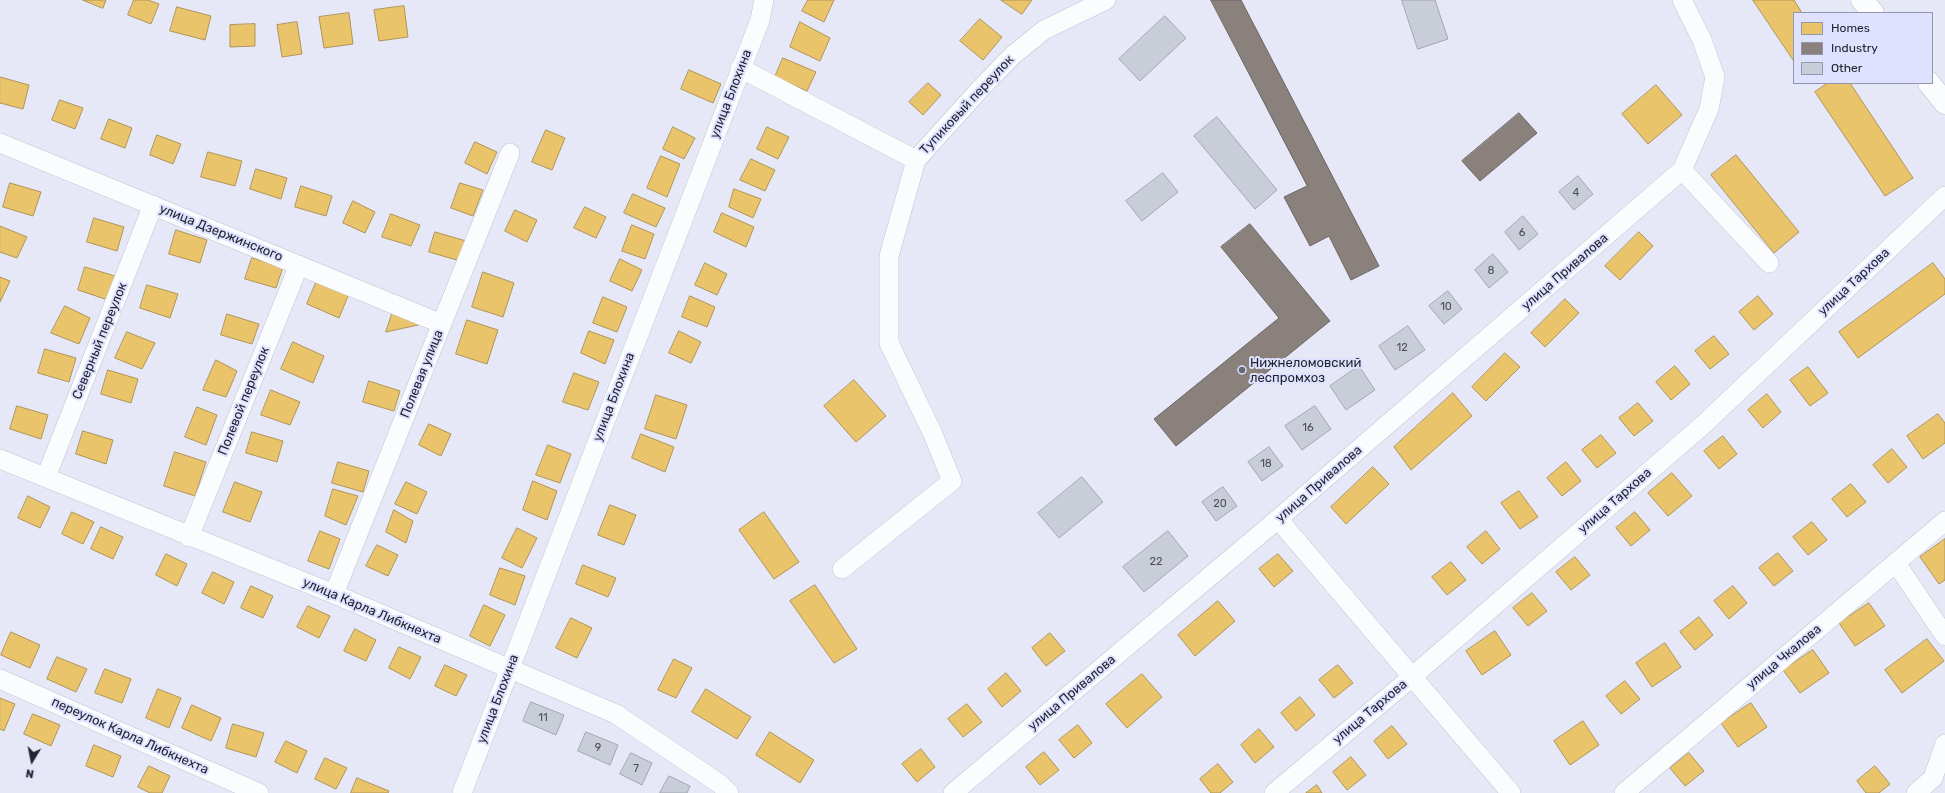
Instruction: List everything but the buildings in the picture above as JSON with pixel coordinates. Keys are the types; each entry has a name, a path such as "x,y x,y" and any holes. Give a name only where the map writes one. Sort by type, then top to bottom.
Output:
{"main road":[{"path":"1862,0 1872,12"},
{"path":"1930,84 1945,104"}],"street":[{"name":"улица Блохина","path":"462,793 740,68 760,20 764,0"},
{"name":"Тупиковый переулок","path":"740,68 916,160 980,88 1012,56 1044,30 1106,0"},
{"path":"1682,0 1702,40 1715,78 1709,108 1682,170 1768,263"},
{"name":"улица Дзержинского","path":"0,143 442,324"},
{"name":"Полевая улица","path":"334,594 510,153"},
{"path":"842,569 952,481 932,432 889,343 889,256 916,160"},
{"name":"улица Привалова","path":"953,793 1278,519 1682,170"},
{"name":"улица Тархова","path":"1274,793 1412,677 1704,424 1945,196"},
{"name":"Северный переулок","path":"46,477 153,205"},
{"name":"Полевой переулок","path":"189,537 299,265"},
{"name":"улица Карла Либкнехта","path":"0,459 189,537 334,594 616,714 720,784 729,793"},
{"path":"1278,519 1511,793"},
{"name":"улица Чкалова","path":"1624,793 1945,521"},
{"path":"1896,563 1945,636"},
{"name":"переулок Карла Либкнехта","path":"0,679 259,793"},
{"path":"1916,793 1934,778 1945,744"}],"place":[{"name":"Нижнеломовский леспромхоз","path":"1242,370"}]}
